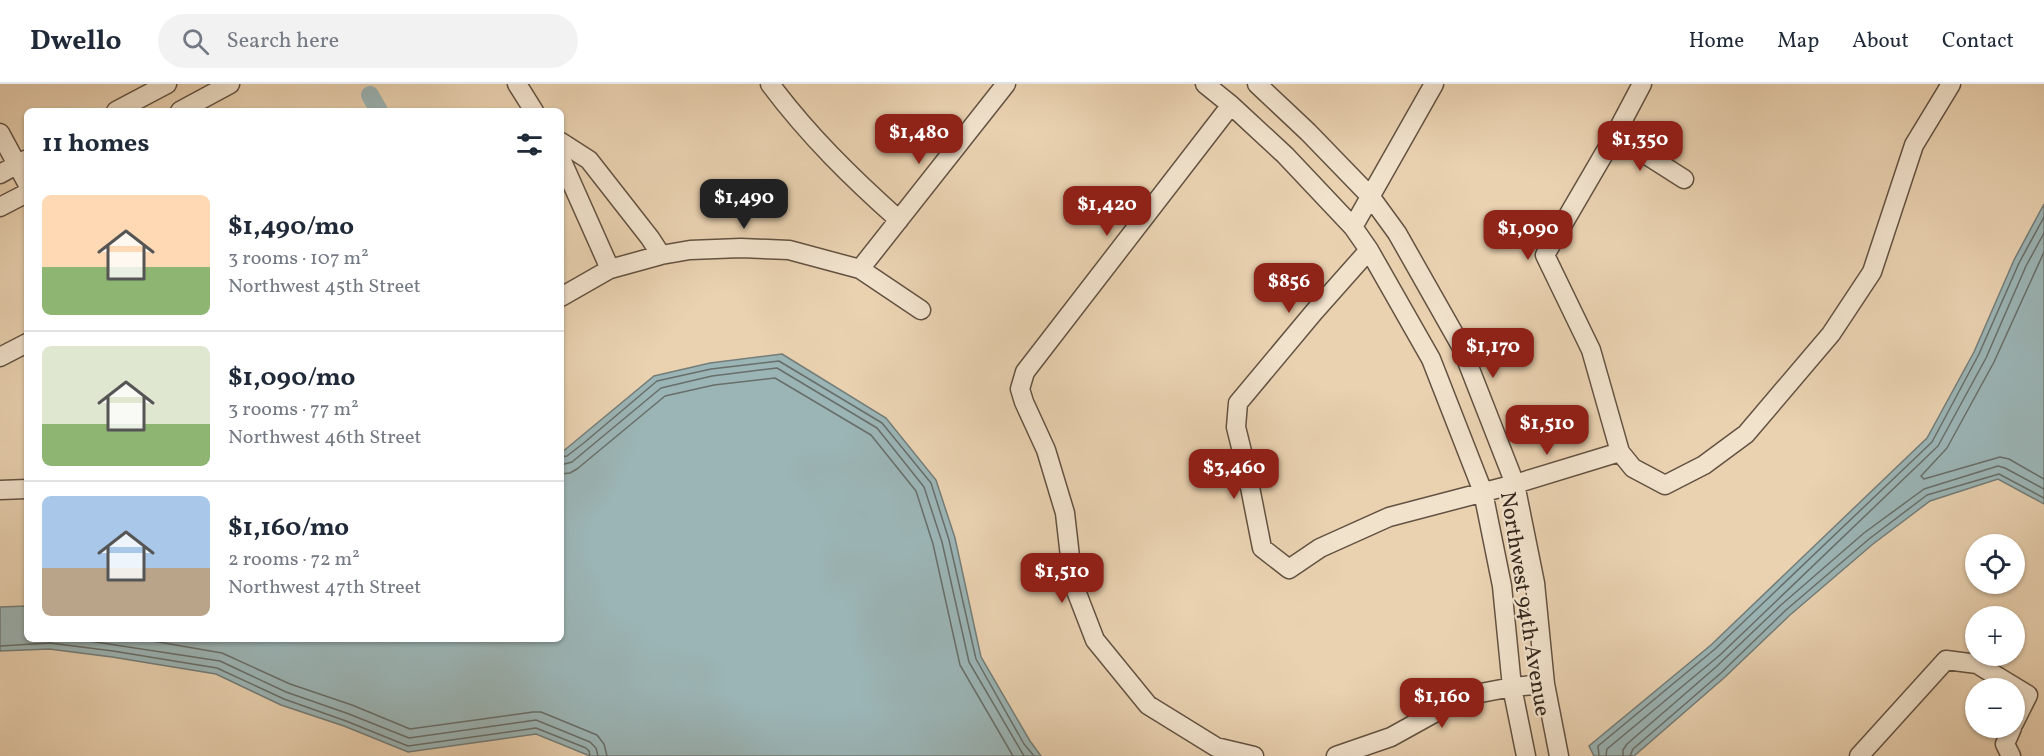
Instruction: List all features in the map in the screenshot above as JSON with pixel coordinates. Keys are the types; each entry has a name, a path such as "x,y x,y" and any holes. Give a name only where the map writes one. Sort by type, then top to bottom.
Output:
{"street":[{"path":"122,108 166,84"},
{"path":"186,108 230,84"},
{"path":"770,84 795,117 848,174 899,220"},
{"path":"860,269 1006,84"},
{"name":"Northwest 94th Avenue","path":"1205,84 1232,105 1285,155 1353,227 1369,250 1431,359 1483,492 1502,586 1512,687 1526,756"},
{"name":"Northwest 94th Avenue","path":"1257,84 1308,132 1370,196 1397,233 1461,346 1515,484 1535,583 1545,684 1559,756"},
{"path":"1353,227 1434,84"},
{"path":"1642,84 1545,255 1591,350 1620,452 1633,468 1665,485 1704,465 1746,435 1831,334 1872,272 1914,145 1951,84"},
{"path":"519,85 532,108"},
{"path":"1232,105 1025,372 1020,389 1046,450 1065,513 1073,583 1095,640 1148,705 1216,747 1254,756"},
{"path":"0,133 22,162 0,174"},
{"path":"1615,135 1684,179"},
{"path":"564,144 589,160 661,255"},
{"path":"564,166 610,269"},
{"path":"0,207 24,195"},
{"path":"564,295 610,269 661,255 690,250 741,248 789,250 860,269 921,310"},
{"path":"1369,250 1238,403 1236,427 1262,548 1290,568 1320,548 1389,518 1515,484 1620,452"},
{"path":"0,357 24,345"},
{"path":"0,490 24,489"},
{"path":"1859,756 1946,660 1977,664 2000,678"},
{"path":"1336,756 1391,736 1465,696 1512,687 1545,684"},
{"path":"2008,738 2005,744 2011,756"}],"water":[{"path":"2044,204 2044,504 1998,479 1930,501 1873,544 1790,615 1725,677 1634,756 1594,756 1589,746 1711,645 1927,438 1974,352 2014,260"},
{"path":"782,354 886,418 936,480 955,538 981,657 1041,756 590,756 536,734 408,752 344,726 281,705 216,674 49,649 0,651 0,607 24,606 24,642 564,642 564,451 654,376 710,363"}],"waterway":[{"path":"370,95 377,108"}]}
